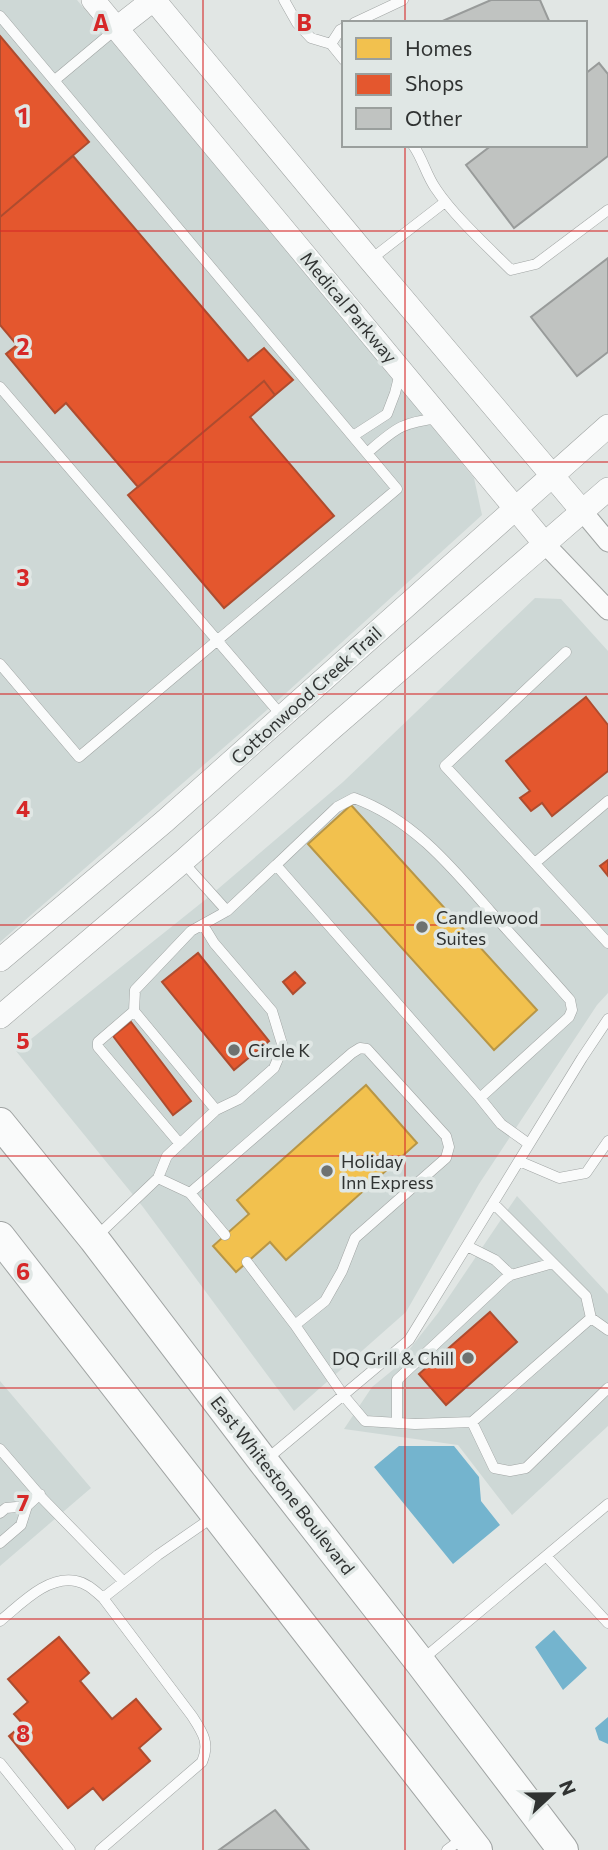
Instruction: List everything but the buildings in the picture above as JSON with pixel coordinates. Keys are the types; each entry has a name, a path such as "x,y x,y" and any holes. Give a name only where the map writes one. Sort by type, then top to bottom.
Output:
{"main road":[{"name":"East Whitestone Boulevard","path":"0,1123 94,1238 563,1850"},
{"path":"0,1237 216,1515 463,1845"}],"street":[{"name":"Medical Parkway","path":"93,0 545,544 608,610"},
{"path":"117,28 153,0 608,542"},
{"name":"Cottonwood Creek Trail","path":"0,960 165,821 608,426"},
{"path":"0,1017 182,862 608,489"}],"lane":[{"path":"284,0 297,23 312,38 331,44 342,58"},
{"path":"358,21 403,0"},
{"path":"0,16 397,489 79,757 0,664"},
{"path":"55,80 117,28"},
{"path":"331,44 342,29"},
{"path":"414,147 445,202 510,270 536,264 608,210"},
{"path":"370,260 445,202"},
{"path":"353,436 387,414 396,393 401,370"},
{"path":"0,387 282,716"},
{"path":"367,453 396,428 418,421 442,418"},
{"path":"566,652 445,766 608,943"},
{"path":"216,1110 134,1011 135,990 191,931 227,911 337,807 354,798 368,803 413,831 439,853 570,1000 572,1010 569,1017 480,1098"},
{"path":"535,863 608,801"},
{"path":"182,862 227,911"},
{"path":"276,865 501,1124 529,1144"},
{"path":"94,1238 158,1178 167,1156 216,1110 239,1100 274,1068 283,1047 272,1011 214,943 204,925"},
{"path":"134,1011 98,1042 98,1047 180,1144"},
{"path":"263,1461 410,1340 608,1019"},
{"path":"190,1193 360,1048 367,1049 446,1136 449,1147 446,1158 355,1238 342,1271 325,1301 295,1325"},
{"path":"519,1161 559,1178 586,1173 608,1141"},
{"path":"158,1178 190,1193 225,1235"},
{"path":"494,1203 586,1296 591,1318 608,1330"},
{"path":"467,1246 495,1260 511,1275"},
{"path":"247,1262 365,1421 472,1422 591,1318"},
{"path":"397,1423 397,1380 505,1279 553,1263"},
{"path":"472,1422 494,1468 510,1471 526,1468 608,1388"},
{"path":"0,1449 123,1581"},
{"path":"0,1543 21,1525 27,1506 40,1494"},
{"path":"420,1662 608,1504"},
{"path":"0,1513 6,1508 27,1506"},
{"path":"103,1598 216,1515"},
{"path":"546,1556 608,1623"},
{"path":"0,1621 49,1585 75,1581 89,1586 103,1598 192,1716 206,1742 202,1762 100,1850"},
{"path":"0,1763 70,1850"}],"shaded area":[{"path":"0,0 77,0 474,478 482,515 275,703 0,942"},
{"path":"535,598 561,599 608,651 608,993 597,1005 479,1184 406,1312 294,1411 143,1207 16,1051 205,900 343,782"},
{"path":"517,1196 608,1294 608,1426 512,1515 458,1445 344,1429 372,1387 394,1369 438,1313"},
{"path":"0,1381 91,1488 0,1566"}],"water":[{"path":"399,1446 454,1446 479,1477 481,1501 500,1525 453,1564 374,1467"},
{"path":"554,1630 587,1668 563,1690 535,1647"},
{"path":"608,1717 608,1744 599,1740 595,1728"}],"place":[{"name":"Candlewood Suites","path":"422,927"},
{"name":"Circle K","path":"234,1050"},
{"name":"Holiday Inn Express","path":"327,1171"},
{"name":"DQ Grill & Chill","path":"468,1358"}]}
